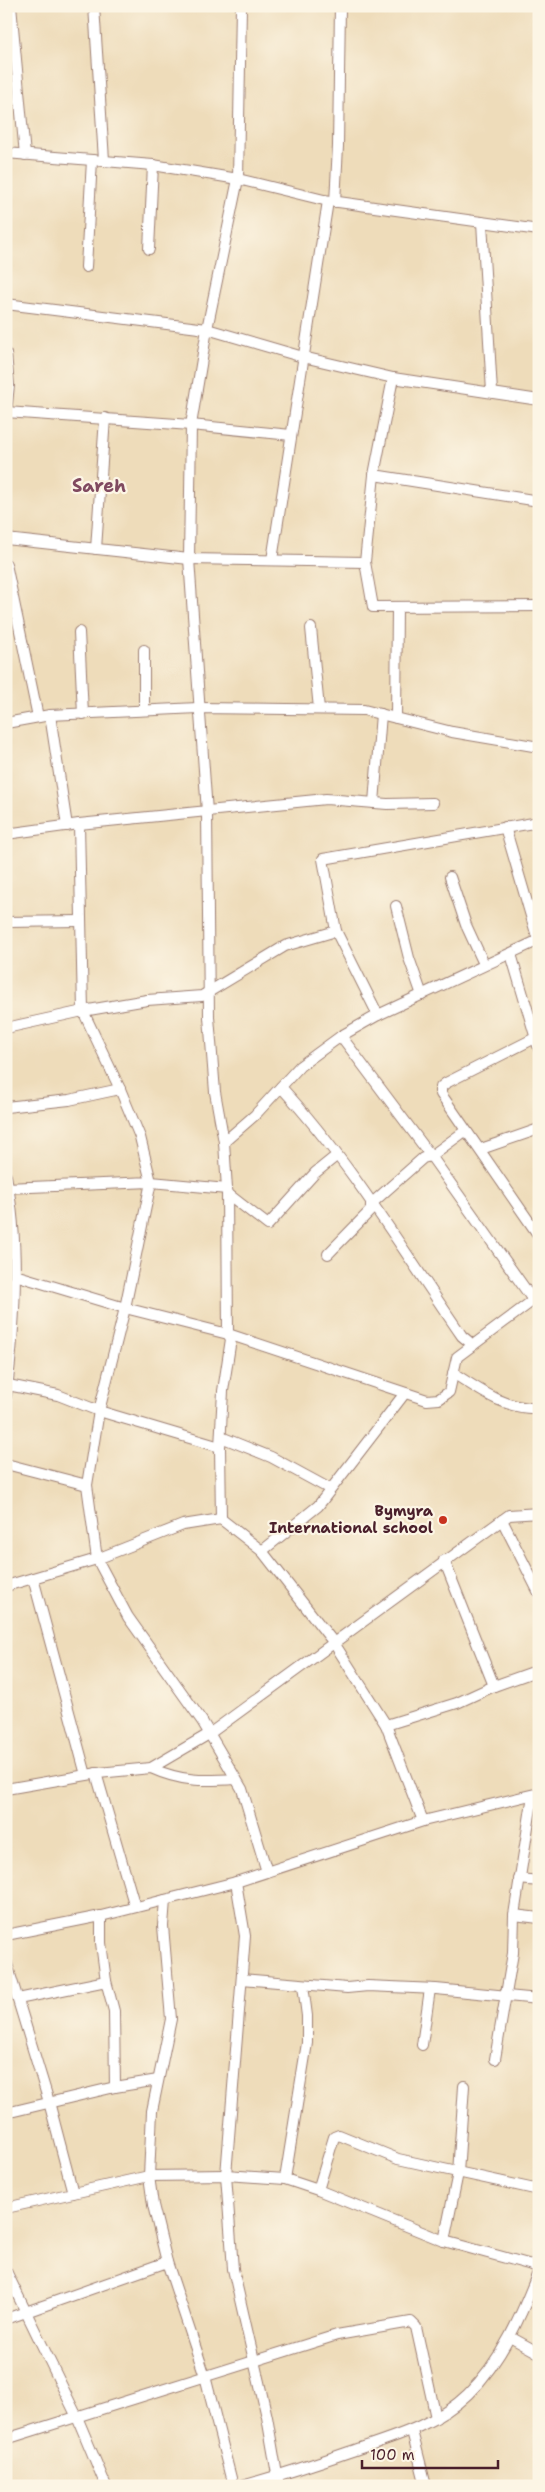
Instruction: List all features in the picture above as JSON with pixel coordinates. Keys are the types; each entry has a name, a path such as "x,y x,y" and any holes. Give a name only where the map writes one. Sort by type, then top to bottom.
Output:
{"street":[{"path":"10,6 25,155"},
{"path":"94,6 104,160"},
{"path":"221,1519 223,1392 230,1339 228,1334 227,1189 224,1142 215,1092 210,990 207,812 198,708 189,559 191,424 207,329 238,179 241,6"},
{"path":"272,560 303,358 331,201 338,146 340,6"},
{"path":"6,153 153,165 238,179 331,201 539,230"},
{"path":"86,267 92,160"},
{"path":"149,249 153,165"},
{"path":"482,222 492,392"},
{"path":"6,304 207,329 303,358 393,378 539,400"},
{"path":"6,354 8,386 6,413 191,424 291,435"},
{"path":"393,378 374,475 365,562 373,607 539,606"},
{"path":"96,549 105,418"},
{"path":"374,475 539,501"},
{"path":"6,539 189,559 365,562"},
{"path":"6,564 38,717"},
{"path":"396,718 397,607"},
{"path":"311,628 319,709"},
{"path":"80,632 83,714"},
{"path":"144,650 144,710"},
{"path":"6,723 50,715 198,708 364,710 452,732 539,747"},
{"path":"374,803 381,714"},
{"path":"50,715 67,826"},
{"path":"6,834 80,824 326,799 374,803 433,803"},
{"path":"378,1015 336,931 323,859 539,822"},
{"path":"80,824 83,1011 120,1089 140,1137 151,1182 126,1308 99,1412 87,1485 98,1559 128,1617 209,1734 242,1789 267,1872"},
{"path":"224,1142 255,1115 300,1066 341,1036 378,1015 484,964 512,954 538,940 505,827"},
{"path":"450,877 466,925 484,964"},
{"path":"396,906 409,958 422,995"},
{"path":"6,922 81,921"},
{"path":"6,1028 83,1011 147,1000 202,996 285,946 336,931"},
{"path":"512,954 539,1049"},
{"path":"15,1275 126,1308 228,1334 427,1400 439,1399 449,1392 457,1357 536,1298 341,1036"},
{"path":"535,1038 441,1087 441,1094 465,1131 481,1149 539,1236"},
{"path":"281,1087 306,1115 371,1204 462,1336 473,1345"},
{"path":"6,1107 69,1100 120,1089"},
{"path":"481,1149 539,1129"},
{"path":"328,1254 371,1210 371,1204 423,1158 431,1156 465,1131"},
{"path":"227,1189 228,1194 268,1225 309,1179 336,1156"},
{"path":"6,1176 15,1275 6,1396"},
{"path":"8,1188 151,1182 227,1189"},
{"path":"453,1373 497,1400 516,1406 539,1408"},
{"path":"8,1385 58,1395 99,1412 221,1442 271,1457 330,1489"},
{"path":"262,1551 318,1506 405,1393"},
{"path":"6,1464 87,1485"},
{"path":"6,1789 91,1774 151,1768 209,1734 444,1560 509,1515 539,1513"},
{"path":"6,1586 98,1559 183,1525 221,1519 262,1551 334,1643 386,1725 423,1821"},
{"path":"502,1520 539,1593"},
{"path":"444,1560 494,1686"},
{"path":"32,1578 91,1774 135,1907"},
{"path":"386,1725 457,1704 494,1686 539,1670"},
{"path":"151,1768 171,1777 197,1781 236,1779"},
{"path":"6,1935 101,1916 236,1882 423,1821 536,1794 519,1879 514,1915 513,1953 495,2059"},
{"path":"519,1879 539,1881"},
{"path":"236,1882 245,1936 226,2175 233,2269 255,2360 278,2481"},
{"path":"165,1900 163,1926 171,2019 152,2111 149,2176 153,2205 167,2262 205,2376 233,2486"},
{"path":"514,1915 539,1918"},
{"path":"101,1916 101,1943 106,1982 114,2011 115,2087"},
{"path":"6,1961 49,2102 74,2193"},
{"path":"242,1979 304,1985 430,1989 507,1995 539,2000"},
{"path":"18,1999 106,1982"},
{"path":"285,2180 307,2043 304,1985"},
{"path":"422,2045 430,1989"},
{"path":"6,2113 115,2087 158,2080"},
{"path":"444,2241 458,2173 464,2086"},
{"path":"318,2190 335,2135 398,2159 539,2190"},
{"path":"6,2208 149,2176 226,2175 285,2180 318,2190 444,2241 539,2269 535,2289 510,2337 486,2374 468,2395 436,2418 412,2431 278,2481 242,2486"},
{"path":"6,2319 167,2262"},
{"path":"6,2271 77,2417 106,2486"},
{"path":"6,2439 336,2334 414,2323 436,2418"},
{"path":"510,2337 539,2353"},
{"path":"412,2431 426,2486"}],"place":[{"name":"Bymyra International school","path":"443,1520"}],"district":[{"name":"Sareh","path":"99,486"}]}
